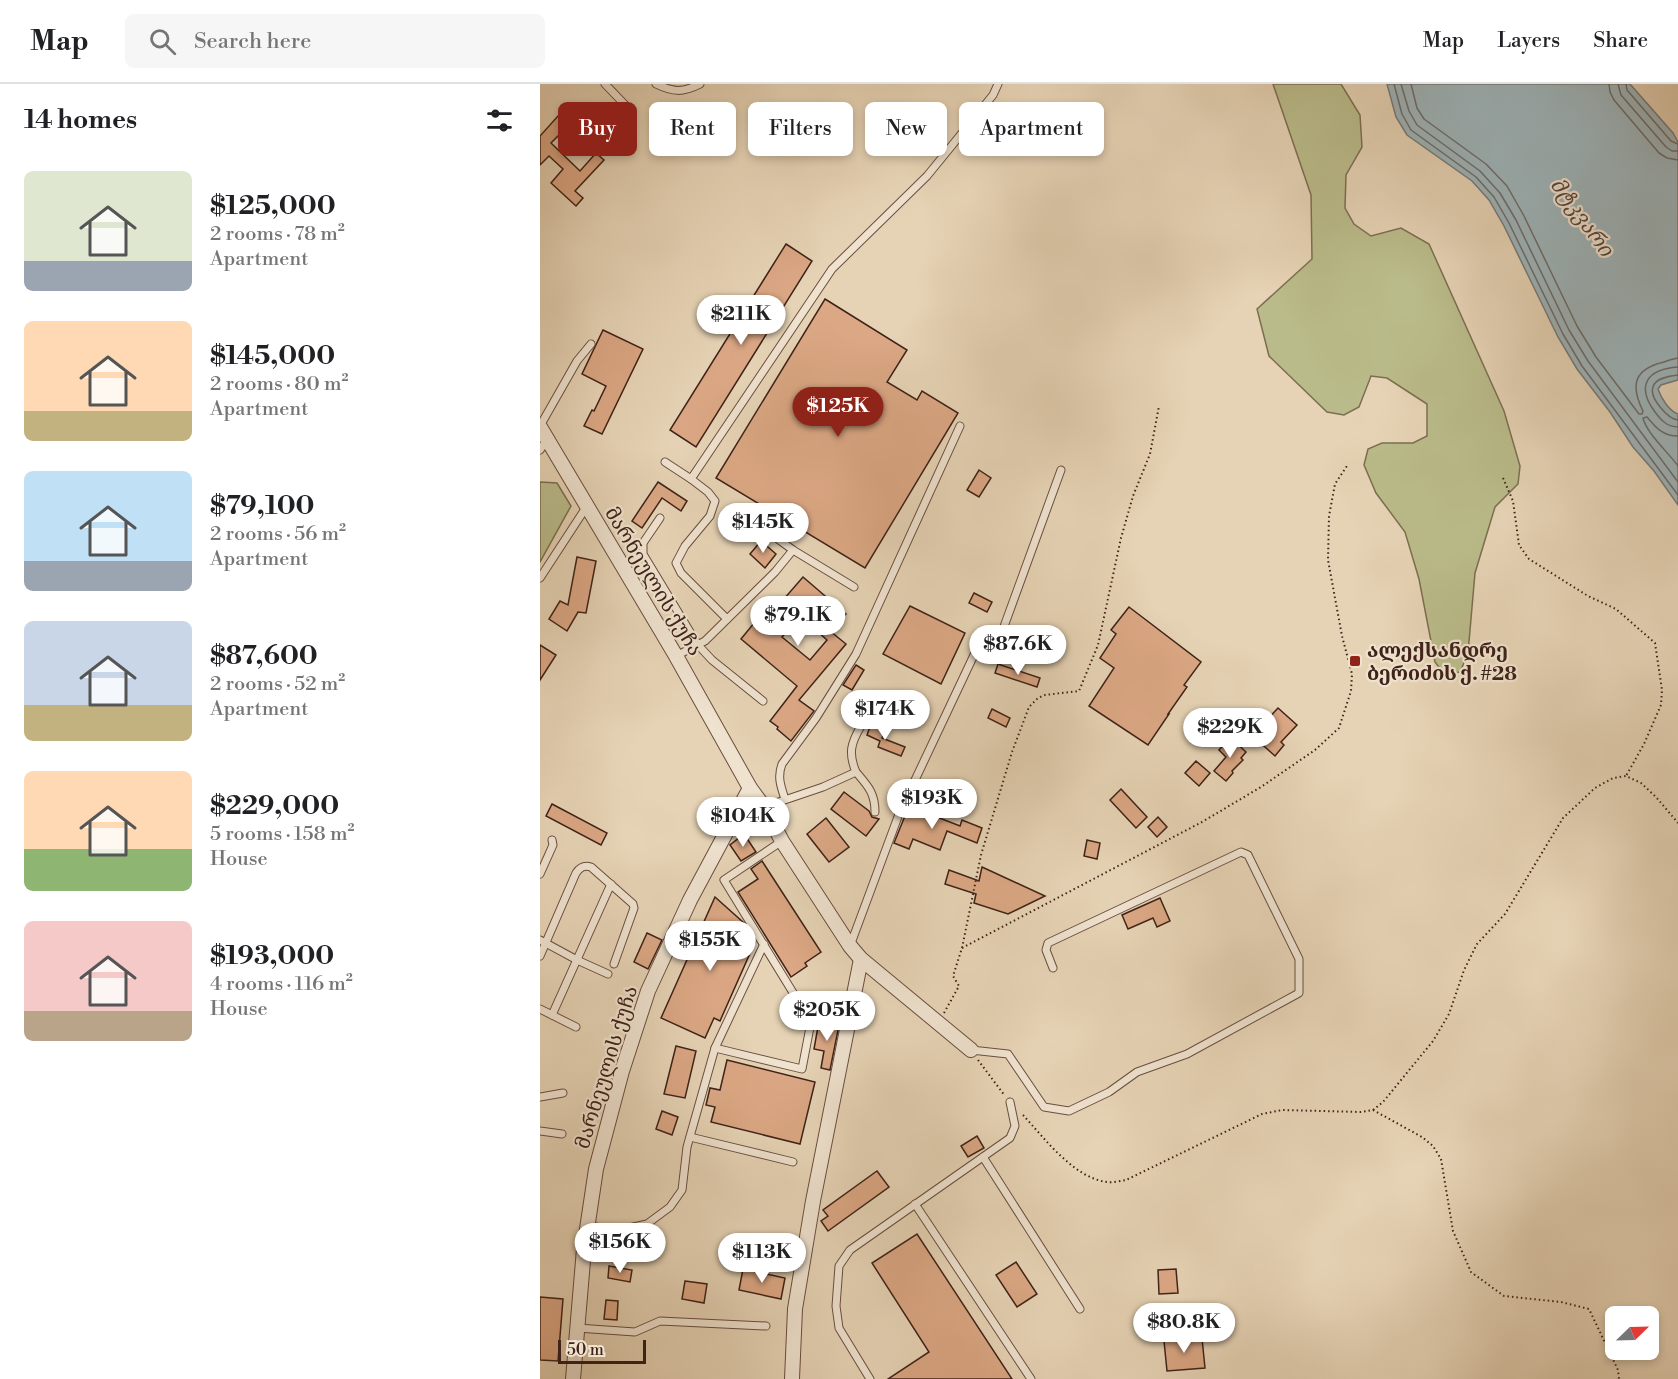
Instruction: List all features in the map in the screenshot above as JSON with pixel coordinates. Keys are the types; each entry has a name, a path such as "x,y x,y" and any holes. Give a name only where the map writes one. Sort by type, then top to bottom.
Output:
{"street":[{"name":"მარნეულის ქუჩა","path":"542,435 676,656 750,788 850,946 861,959 971,1050"},
{"name":"მარნეულის ქუჩა","path":"573,1379 587,1226 596,1169 622,1071 648,991 690,900 750,788"},
{"path":"792,1379 795,1309 813,1201 861,959"}],"lane":[{"path":"605,84 622,102"},
{"path":"656,84 676,92 691,89 700,84"},
{"path":"691,480 832,269 927,176 993,94 998,84"},
{"path":"542,435 577,361 591,344"},
{"path":"785,799 779,784 779,771 782,764 816,718 856,654 960,426"},
{"path":"665,462 708,492 715,501 710,516 685,546 676,563 681,573 727,619"},
{"path":"850,946 899,814 974,656 993,648 998,643 1061,470"},
{"path":"540,578 587,506"},
{"path":"744,515 793,550 854,586"},
{"path":"660,518 643,543 643,554 698,645 712,660 763,701"},
{"path":"676,656 705,641 775,572 793,550"},
{"path":"861,726 852,742 851,761 856,772 871,790 875,801 875,812"},
{"path":"764,807 823,787 856,772"},
{"path":"540,874 553,845 552,840"},
{"path":"715,1048 802,1069 811,1022 724,880 782,841"},
{"path":"971,1050 1008,1054 1044,1107 1069,1111 1108,1092 1137,1072 1188,1054 1299,993 1299,959 1248,855 1241,852 1048,942 1046,950 1053,968"},
{"path":"540,956 543,941 576,873 580,868 586,866 591,867 631,901 634,908 614,964"},
{"path":"552,1015 611,884"},
{"path":"543,941 608,974"},
{"path":"587,1226 620,1230 647,1224 670,1208 682,1190 687,1147 715,1048 764,944"},
{"path":"540,1009 576,1027"},
{"path":"540,1097 563,1093"},
{"path":"870,1379 839,1328 836,1306 839,1266 850,1250 1010,1138 1015,1126 1010,1102"},
{"path":"540,1131 562,1134"},
{"path":"690,1137 793,1162"},
{"path":"983,1157 1080,1309"},
{"path":"915,1204 1031,1379"},
{"path":"577,1328 635,1332 660,1321 766,1326"},
{"path":"573,1379 583,1379"}],"path":[{"path":"938,1024 959,986 953,975 962,948 981,855 1012,752 1029,707 1045,695 1079,691 1098,645 1122,538 1133,496 1150,454 1159,406"},
{"path":"962,948 1202,822 1261,787 1306,756 1339,728 1351,691 1352,674 1342,636 1328,560 1329,516 1335,484 1347,466"},
{"path":"1503,478 1513,501 1519,545 1529,559 1588,596 1616,609 1655,643 1662,690 1661,705 1644,744 1626,776"},
{"path":"971,1050 1000,1091 1071,1165 1093,1178 1109,1182 1126,1180 1262,1114 1282,1110 1361,1112 1373,1110 1383,1102 1434,1041 1449,1014 1464,970 1477,944 1505,914 1563,818 1595,788 1613,778 1626,776 1641,783 1678,822"},
{"path":"1373,1110 1422,1137 1433,1146 1441,1159 1453,1231 1471,1272 1504,1296 1561,1302 1589,1309 1618,1370 1618,1379"}],"green space":[{"path":"1273,84 1341,84 1360,115 1362,147 1346,175 1345,208 1354,224 1371,236 1401,228 1429,244 1504,411 1520,466 1518,484 1495,507 1475,573 1468,653 1460,672 1444,674 1435,662 1419,579 1405,532 1376,493 1364,465 1368,449 1382,443 1413,443 1427,436 1427,404 1387,378 1371,376 1359,407 1344,415 1327,412 1269,356 1257,309 1312,259 1311,195"},
{"path":"540,482 557,483 571,506 540,562"}],"water":[{"name":"მტკვარი","path":"1387,84 1630,84 1673,133 1678,142 1678,380 1661,385 1658,389 1666,404 1678,414 1678,505 1577,369 1558,337 1489,200 1472,181 1407,135 1396,117"}],"building":[{"path":"558,116 558,136 551,143 558,150 558,156 564,156 580,171 593,156 599,156 604,160 575,191 583,198 576,206 551,183 563,169 549,156 540,165 540,136"},
{"path":"786,244 812,261 696,447 670,430"},
{"path":"825,299 907,350 887,382 917,400 922,391 958,413 865,568 716,478"},
{"path":"603,330 643,349 602,434 584,426 606,386 582,374"},
{"path":"979,470 991,478 979,497 967,490"},
{"path":"658,482 687,501 681,511 662,498 642,528 632,521"},
{"path":"761,541 776,554 765,568 750,554"},
{"path":"577,557 596,561 586,613 578,612 567,631 549,619 560,601 568,605"},
{"path":"803,577 846,614 830,631 846,644 799,700 814,711 791,741 770,721 797,686 741,639 759,617 764,622","holes":["806,610 822,623 814,617 808,623 827,640 810,660 782,637"]},
{"path":"974,593 992,602 987,612 969,603"},
{"path":"910,606 965,633 941,684 883,654"},
{"path":"1129,607 1201,662 1184,685 1187,687 1148,745 1089,706 1114,668 1100,658 1116,634 1111,630"},
{"path":"540,645 556,655 540,680"},
{"path":"998,664 1040,678 1037,687 995,673"},
{"path":"856,665 864,670 852,690 843,685"},
{"path":"1278,708 1297,725 1281,742 1284,745 1275,756 1257,740 1270,725 1266,721"},
{"path":"992,709 1010,718 1006,727 988,718"},
{"path":"871,724 885,730 882,738 905,747 901,756 878,747 880,741 867,735"},
{"path":"1230,737 1246,752 1241,758 1243,760 1226,781 1214,771 1226,757 1219,750"},
{"path":"1196,761 1210,773 1199,786 1185,773"},
{"path":"1121,789 1147,817 1136,828 1110,800"},
{"path":"844,792 869,811 872,817 879,819 866,836 831,809"},
{"path":"552,804 607,833 601,845 546,816"},
{"path":"909,806 960,826 962,820 982,828 977,843 947,831 940,850 913,839 909,849 894,843"},
{"path":"1158,817 1167,827 1157,837 1148,827"},
{"path":"826,818 849,847 829,862 807,834"},
{"path":"744,834 756,852 741,861 730,845"},
{"path":"1087,840 1100,843 1097,859 1084,856"},
{"path":"762,861 821,952 791,977 738,892 758,879 751,869"},
{"path":"982,867 1045,896 1008,914 974,903 976,894 945,884 949,870 979,881"},
{"path":"715,897 744,923 755,942 720,1021 714,1018 705,1038 661,1018"},
{"path":"1160,898 1170,921 1157,927 1153,918 1128,929 1122,915"},
{"path":"647,933 662,940 648,969 634,962"},
{"path":"819,1021 839,1025 830,1070 821,1068 824,1051 814,1049"},
{"path":"676,1046 696,1051 685,1098 664,1094"},
{"path":"727,1060 815,1082 800,1144 711,1122 715,1107 706,1105 710,1088 720,1090"},
{"path":"662,1111 678,1117 672,1135 656,1129"},
{"path":"977,1136 984,1148 968,1157 961,1146"},
{"path":"877,1171 889,1187 828,1231 821,1221 828,1216 823,1210"},
{"path":"917,1234 1012,1379 888,1379 929,1352 872,1263"},
{"path":"1016,1262 1037,1294 1017,1307 996,1275"},
{"path":"609,1266 632,1270 630,1282 608,1278"},
{"path":"743,1269 785,1278 781,1299 739,1290"},
{"path":"1176,1269 1178,1293 1159,1294 1158,1270"},
{"path":"685,1281 707,1284 704,1303 682,1299"},
{"path":"540,1297 563,1299 558,1361 540,1360"},
{"path":"606,1300 618,1301 617,1320 604,1319"},
{"path":"1202,1338 1205,1368 1167,1371 1164,1341"}],"place":[{"name":"ალექსანდრე ბერიძის ქ. #28","path":"1355,661"}]}
